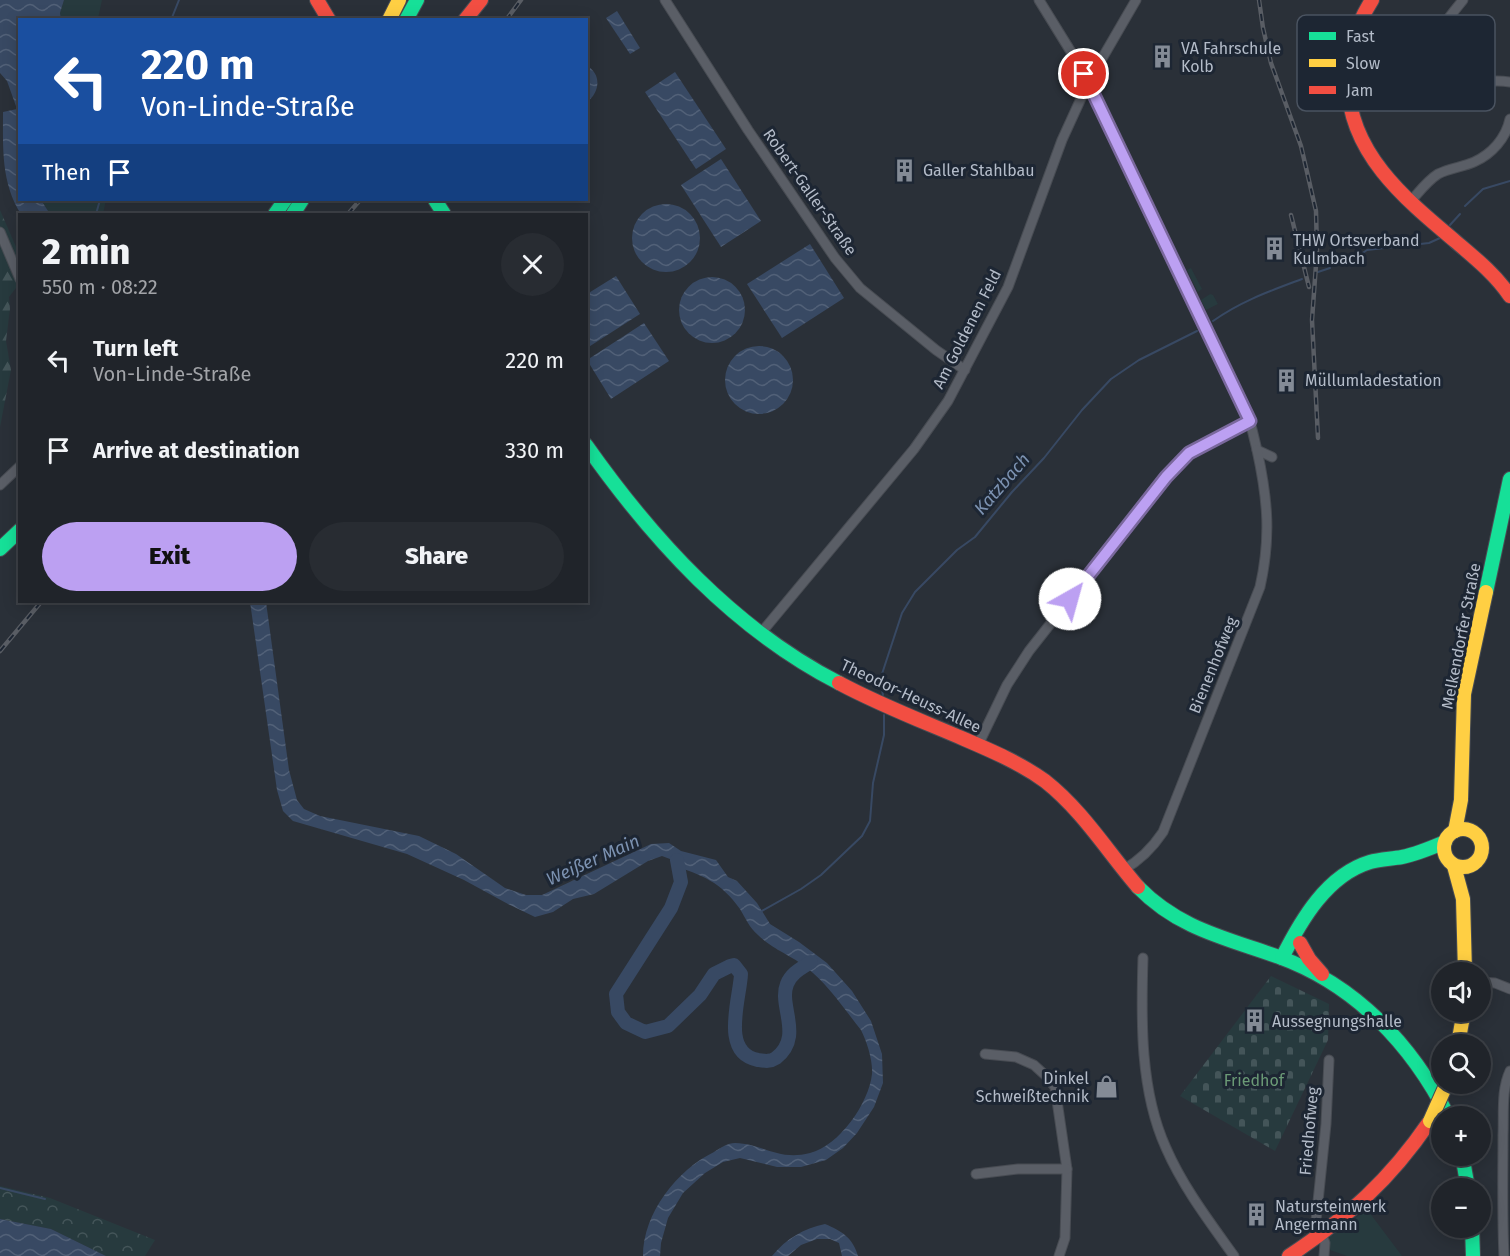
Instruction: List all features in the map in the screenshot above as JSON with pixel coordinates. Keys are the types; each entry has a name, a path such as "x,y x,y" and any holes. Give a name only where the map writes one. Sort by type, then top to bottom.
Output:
{"main road":[{"path":"317,0 328,18"},
{"path":"390,18 399,0"},
{"path":"407,18 417,0"},
{"path":"467,18 481,0"},
{"path":"1364,15 1372,0"},
{"path":"1350,111 1366,150 1381,173 1484,265 1510,296"},
{"name":"Theodor-Heuss-Allee","path":"588,449 627,502 676,558 711,591 783,649 866,697 978,745 1034,773 1062,796 1094,830 1123,870 1162,909 1182,922 1219,939 1287,960 1329,982"},
{"name":"Melkendorfer Straße","path":"1455,831 1461,800 1464,694 1510,479"},
{"path":"0,549 18,532"},
{"path":"0,558 18,545"},
{"name":"Melkendorfer Straße","path":"1461,800 1470,830"},
{"path":"1287,960 1290,939 1329,886 1348,871 1370,862 1426,856 1459,867 1470,866 1479,859 1482,848 1479,837 1470,830 1455,831 1444,842 1402,857"},
{"path":"1444,842 1444,851 1451,863 1463,899"},
{"path":"1465,962 1463,899 1470,866"},
{"path":"1287,960 1300,943 1305,921"},
{"path":"1300,943 1309,959 1329,982 1378,1017 1400,1039 1438,1092 1444,1106"},
{"path":"1289,1256 1349,1215 1385,1182 1410,1152 1430,1121 1442,1094"},
{"path":"1472,1238 1473,1256"}],"street":[{"name":"Robert-Galler-Straße","path":"665,0 755,139 860,288 936,350 965,370"},
{"name":"Bienenhofweg","path":"1039,0 1089,81 1250,421 1266,489 1268,527 1266,561 1260,587 1163,832 1156,843 1131,866 1123,870"},
{"name":"Am Goldenen Feld","path":"761,633 914,449 948,401 1008,287 1062,140 1089,81 1136,0"},
{"path":"1451,15 1463,0"},
{"path":"1495,81 1510,82"},
{"path":"1411,201 1437,175 1488,154 1500,141 1510,119"},
{"path":"0,232 18,274"},
{"path":"978,745 1007,685 1029,651 1166,477 1189,453 1250,421"},
{"path":"1257,450 1272,457"},
{"path":"0,485 18,468"},
{"path":"1143,958 1143,1033 1146,1069 1157,1124 1180,1177 1234,1256"},
{"path":"1491,983 1510,989"},
{"path":"985,1054 1016,1057 1034,1065 1054,1087 1067,1169 1065,1238 1059,1256"},
{"name":"Friedhofweg","path":"1324,1256 1326,1243 1318,1237 1329,1060"},
{"path":"1504,1256 1502,1207 1504,1102 1506,1079 1510,1071"},
{"path":"976,1174 1018,1169 1067,1169"}],"green space":[{"path":"64,0 102,0 98,18 61,18"},
{"path":"42,201 106,201 103,213 49,213"},
{"path":"0,210 18,251 18,285 9,297 10,309 6,341 11,370 0,427"},
{"path":"1191,268 1202,289 1198,292 1187,270"},
{"path":"1210,294 1218,304 1206,310 1201,300"},
{"name":"Friedhof","path":"1271,976 1329,1004 1328,1040 1275,1151 1180,1096"},
{"path":"0,1186 50,1198 155,1240 145,1256 106,1256 51,1229 0,1219"},
{"path":"1365,1211 1369,1212 1402,1256 1347,1256 1330,1250 1329,1237"}],"water":[{"path":"0,0 64,0 61,18 18,18 18,201 42,201 49,213 20,213 14,202 4,165 3,112 17,109 7,81 0,73"},
{"path":"617,11 640,48 630,54 606,18"},
{"path":"588,67 597,78 597,88 588,101"},
{"path":"675,72 726,149 696,169 645,92"},
{"path":"721,159 761,221 721,247 681,185"},
{"path":"659,204 673,204 685,209 695,219 700,238 695,257 685,267 673,272 659,272 647,267 637,257 632,245 632,231 637,219 647,209"},
{"path":"810,244 844,298 782,338 747,284"},
{"path":"616,276 640,314 588,347 588,293"},
{"path":"705,277 719,277 731,282 740,291 745,310 743,323 736,334 719,343 705,343 693,338 684,329 679,317 679,303 684,291 693,282"},
{"path":"644,323 669,361 611,399 588,359"},
{"path":"759,346 772,349 783,356 790,367 793,380 790,393 783,404 772,411 759,414 746,411 735,404 728,393 725,380 728,367 735,356 746,349"},
{"path":"250,603 266,603 289,770 297,800 304,809 320,816 419,836 456,854 505,888 526,895 542,895 651,844 669,843 681,851 716,860 728,877 737,881 757,903 770,924 827,963 852,991 871,1021 882,1054 883,1083 874,1107 857,1133 843,1148 826,1160 801,1167 777,1167 740,1158 723,1162 705,1173 683,1193 668,1218 660,1256 643,1256 649,1224 656,1209 675,1181 700,1160 724,1146 735,1143 780,1154 810,1153 832,1142 851,1122 870,1085 872,1063 861,1030 836,997 801,963 763,940 726,892 702,876 672,865 670,859 662,856 648,861 594,894 573,899 553,912 535,917 464,880 407,854 293,821 283,811 277,790"},
{"path":"0,1219 51,1229 106,1256 0,1256"},
{"path":"825,1224 846,1236 853,1244 858,1256 842,1256 839,1243 830,1239 817,1239 801,1245 788,1256 772,1256 796,1235"}],"waterway":[{"path":"172,18 179,0"},
{"name":"Katzbach","path":"1465,206 1483,189 1510,181"},
{"path":"96,213 100,201"},
{"name":"Katzbach","path":"1450,225 1460,214"},
{"name":"Katzbach","path":"1345,265 1367,250 1429,243 1440,238"},
{"name":"Katzbach","path":"1318,272 1330,268"},
{"name":"Katzbach","path":"1213,321 1245,302 1302,279"},
{"name":"Katzbach","path":"883,695 880,680 902,613 915,592 957,550 975,537 1111,379 1139,360 1197,331"},
{"name":"Katzbach","path":"760,912 821,875 862,836 870,821 873,783 884,735 884,715"},
{"path":"677,860 681,882 671,908 616,994 618,1012 626,1023 645,1032 668,1026 700,995 714,974 734,965 741,974 735,1024 739,1047 746,1055 758,1060 772,1060 784,1049 788,1040 789,1021 785,1002 787,984 794,974 811,962"},
{"path":"0,1188 45,1199"}],"railway":[{"path":"508,18 521,0"},
{"path":"1259,0 1271,63 1301,146 1316,211 1317,251 1312,320 1318,438"},
{"path":"349,213 359,201"},
{"path":"1291,215 1309,287"},
{"path":"0,651 40,603"}],"traffic: fast":[{"path":"407,18 417,0"},
{"path":"276,213 284,201"},
{"path":"294,213 301,201"},
{"path":"436,201 443,213"},
{"path":"588,448 639,515 668,548 730,609 801,661 839,683"},
{"path":"1486,592 1510,479"},
{"path":"0,549 18,532"},
{"path":"1282,958 1307,914 1328,888 1341,877 1370,862 1408,856 1445,842"},
{"path":"1138,887 1170,913 1187,923 1307,969 1357,1001 1399,1042 1417,1065 1443,1106"},
{"path":"1464,1166 1466,1178"},
{"path":"1472,1238 1473,1256"}],"traffic: slow":[{"path":"390,18 399,0"},
{"path":"1455,831 1461,800 1464,694 1486,592"},
{"path":"1463,829 1477,834 1482,848 1477,862 1463,867 1449,862 1444,848 1449,834 1463,829"},
{"path":"1454,866 1463,899 1465,962"},
{"path":"1460,1034 1462,1022"},
{"path":"1430,1121 1442,1094"}],"traffic: jam":[{"path":"317,0 328,18"},
{"path":"467,18 481,0"},
{"path":"1364,15 1372,0"},
{"path":"1352,111 1358,131 1369,153 1399,191 1484,267 1510,296"},
{"path":"839,683 885,706 995,753 1045,781 1083,818 1138,887"},
{"path":"1300,943 1309,959 1322,974"},
{"path":"1289,1256 1331,1226 1367,1196 1399,1162 1430,1121"}],"place":[{"name":"VA Fahrschule Kolb","path":"1163,57"},
{"name":"Galler Stahlbau","path":"905,170"},
{"name":"THW Ortsverband Kulmbach","path":"1275,249"},
{"name":"Müllumladestation","path":"1287,380"},
{"name":"Aussegnungshalle","path":"1254,1021"},
{"name":"Dinkel Schweißtechnik","path":"1107,1087"},
{"name":"Natursteinwerk Angermann","path":"1257,1215"}],"route":[{"path":"1070,599 1166,477 1189,453 1250,421 1084,74"}],"water label":[{"name":"Weißer Main","path":"593,860"}]}
